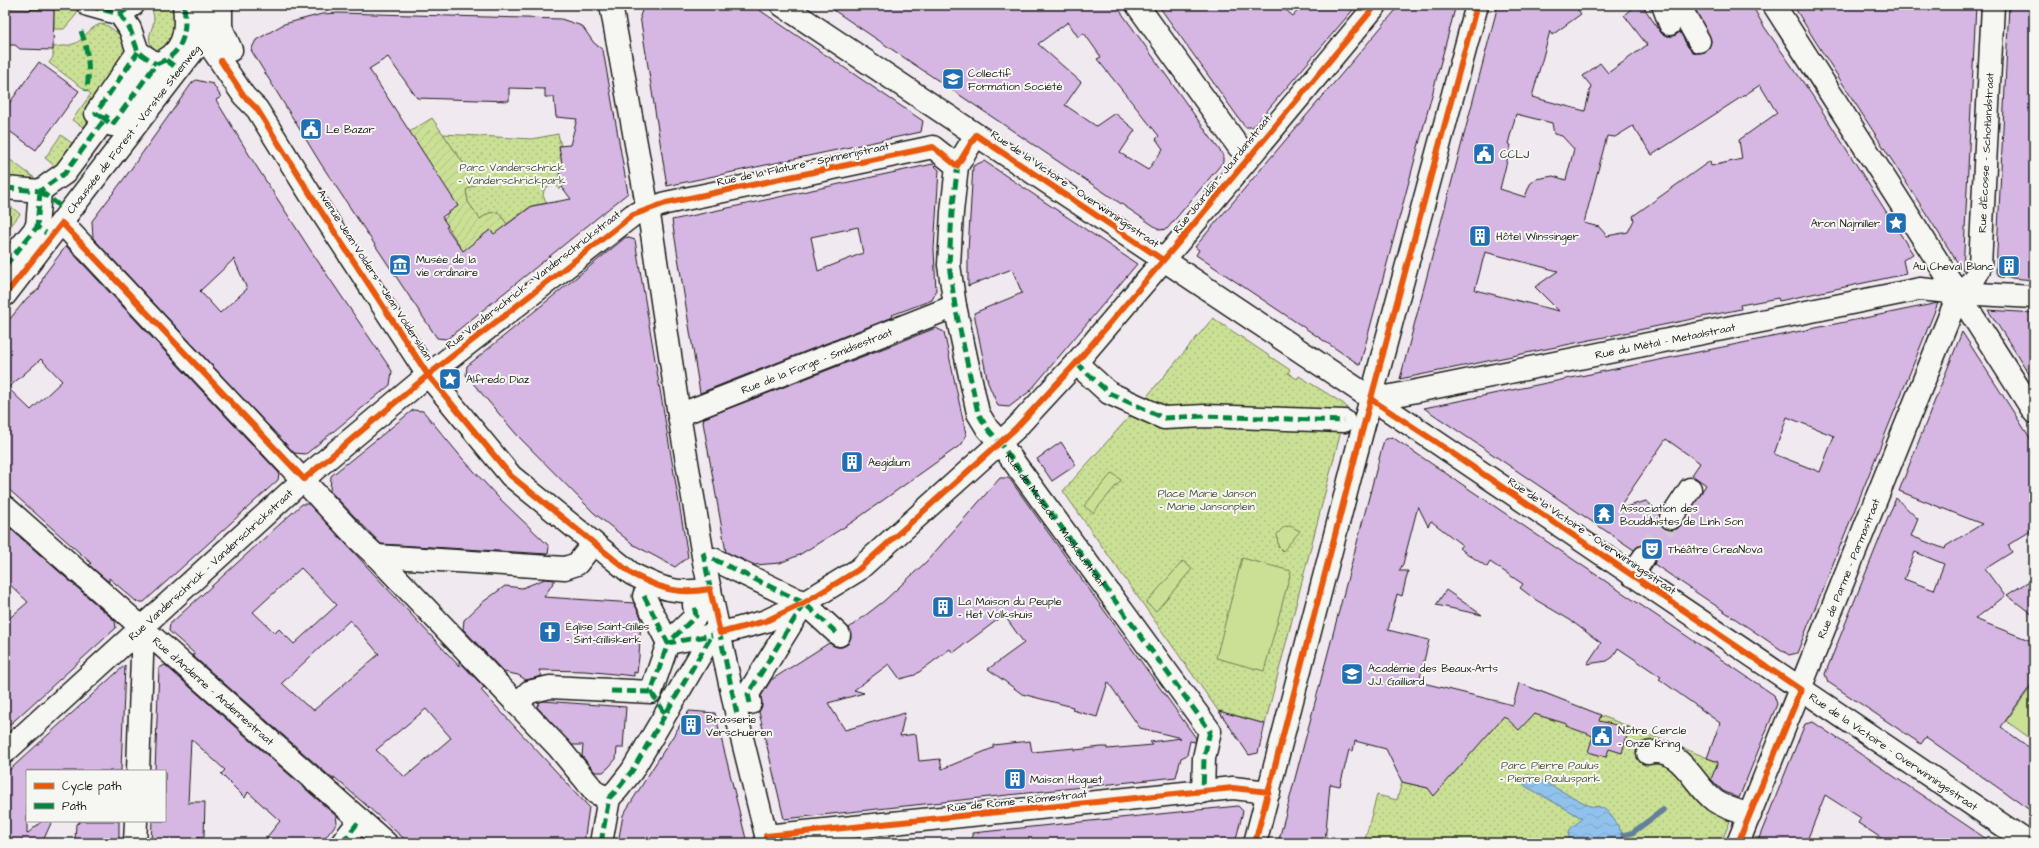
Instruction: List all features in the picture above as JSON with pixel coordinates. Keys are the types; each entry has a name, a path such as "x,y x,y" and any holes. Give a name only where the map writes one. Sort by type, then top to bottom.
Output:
{"street":[{"path":"88,5 127,10 130,29 138,52 165,63"},
{"path":"138,52 96,113 106,117 112,125 180,45 185,33 186,25 184,5"},
{"name":"Avenue Jean Volders - Jean Volderslaan","path":"201,5 206,40 244,96 257,109 317,205 428,375 511,476 593,544 632,574 654,585 673,591 691,592 710,589"},
{"name":"Avenue Jean Volders - Jean Volderslaan","path":"221,5 221,27 230,49 252,92 257,109"},
{"path":"612,5 648,209 679,415 708,556 710,589 744,709 767,840"},
{"name":"Rue de la Victoire - Overwinningsstraat","path":"782,5 1372,400 2028,843"},
{"path":"1137,5 1239,147 1249,155"},
{"name":"Rue Jourdan - Jourdanstraat","path":"729,631 766,620 804,603 858,570 1015,429 1076,362 1163,260 1249,155 1376,5"},
{"path":"1256,843 1356,454 1372,400 1477,5"},
{"path":"1774,5 2034,412"},
{"name":"Rue d'Écosse - Schotlandstraat","path":"1959,293 1974,280 1980,266 1993,5"},
{"path":"1671,11 1699,41"},
{"path":"206,40 218,37 230,49"},
{"name":"Chaussée de Forest - Vorstse Steenweg","path":"5,295 52,223 193,51 206,40"},
{"path":"5,188 40,191 58,176 65,173 85,140 106,117"},
{"name":"Rue de Moscou - Moskoustraat","path":"976,135 957,166 952,212 949,265 955,306 978,413 987,428 1000,443 1210,731 1204,758 1204,792"},
{"name":"Rue de la Filature - Spinnerijstraat","path":"648,209 666,203 933,147 957,166"},
{"path":"40,191 52,223"},
{"path":"40,191 52,223 304,480 358,539 559,748 596,793 609,798"},
{"name":"Rue Vanderschrick - Vanderschrickstraat","path":"5,752 304,480 428,375 633,215 648,209"},
{"path":"8,261 52,223"},
{"name":"Rue du Métal - Metaalstraat","path":"1372,400 1920,289 1959,293 2034,297"},
{"name":"Rue de Parme - Parmastraat","path":"1738,843 1801,690 1959,293"},
{"name":"Rue de la Forge - Smidsestraat","path":"679,415 955,306"},
{"path":"1076,362 1109,393 1164,418 1205,416 1344,421"},
{"path":"1671,518 1690,489"},
{"name":"Rue d'Andenne - Andennestraat","path":"5,507 386,843"},
{"path":"376,556 565,568 577,564 593,544"},
{"path":"708,556 804,603 839,635"},
{"path":"1632,575 1644,557"},
{"path":"644,600 668,643"},
{"path":"744,709 748,694 804,603"},
{"path":"650,692 668,643 696,616 694,605"},
{"path":"138,770 143,628"},
{"path":"601,843 609,798 632,771 712,635 668,643"},
{"path":"517,704 529,692 550,687 650,692"},
{"path":"650,692 666,715"},
{"path":"1648,753 1661,752 1672,756 1680,762 1714,800 1724,806 1750,815"},
{"name":"Rue de Rome - Romestraat","path":"767,840 1232,788 1269,792"},
{"path":"342,843 360,820"},
{"path":"135,843 136,822"}],"green space":[{"path":"66,5 78,5 76,15 64,29 54,29 54,10"},
{"path":"149,5 179,5 182,27 161,54 153,48 150,42 154,20 153,13"},
{"path":"103,24 112,29 120,37 125,46 125,52 121,60 104,82 85,128 72,120 91,94 49,63 53,57 53,47 76,43 95,26"},
{"path":"432,118 477,183 466,190 468,202 480,219 489,213 498,212 514,233 501,243 490,230 477,240 461,276 458,243 443,219 447,217 447,213 458,206 380,150"},
{"name":"Parc Vanderschrick - Vanderschrickpark","path":"443,134 532,139 558,134 561,146 559,146 562,164 558,165 562,187 559,189 556,185 550,185 544,190 543,196 547,203 531,206 507,224 498,212 489,213 480,219 468,202 466,190 477,183"},
{"path":"61,135 77,147 61,171 45,158"},
{"path":"5,156 40,182 5,182"},
{"path":"5,202 20,214 7,231 5,230"},
{"name":"Place Marie Janson - Marie Jansonplein","path":"1213,318 1290,370 1288,373 1297,379 1299,376 1344,404 1347,408 1265,724 1231,714 1224,719 1063,491 1138,407"},
{"path":"1112,473 1121,480 1093,513 1084,506"},
{"path":"1290,526 1300,531 1283,551 1278,546 1277,534 1284,527"},
{"path":"1242,558 1291,571 1264,671 1216,658"},
{"path":"1183,561 1192,569 1156,611 1146,603"},
{"path":"2034,683 2034,741 2006,721"},
{"name":"Parc Pierre Paulus - Pierre Pauluspark","path":"1529,687 1718,762 1709,786 1738,802 1721,843 1364,843 1377,795 1397,800 1402,782 1428,788 1434,795"}],"water":[{"path":"1529,774 1590,806 1604,809 1616,822 1626,843 1571,843 1569,838 1570,830 1582,818 1525,786 1523,782"}],"building":[{"path":"644,5 752,5 923,121 921,132 667,186 640,16"},
{"path":"826,5 1116,5 1223,155 1223,162 1167,229 1160,230","holes":["1068,22 1078,37 1084,33 1101,57 1097,59 1159,136 1156,139 1163,149 1148,170 1120,153 1135,130 1115,113 1096,126 1065,105 1081,82 1038,44"]},
{"path":"1158,5 1280,5 1293,16 1303,5 1357,5 1253,127 1245,127"},
{"path":"1400,5 1456,5 1360,365 1196,255 1199,250 1195,247"},
{"path":"1498,5 1574,5 1581,14 1552,35 1550,31 1532,97 1585,111 1591,86 1583,76 1600,63 1608,73 1647,45 1624,15 1636,5 1642,5 1662,34 1674,36 1680,32 1688,47 1693,52 1699,53 1705,52 1709,48 1711,41 1693,5 1752,5 1763,25 1812,95 1913,254 1903,260 1906,274 1779,301 1778,298 1740,305 1741,309 1400,379","holes":["1760,85 1777,113 1739,140 1742,159 1711,166 1710,161 1633,216 1634,220 1628,232 1607,236 1599,227 1584,223 1607,136 1615,137 1633,126 1652,155","1516,114 1552,123 1554,134 1562,136 1574,149 1566,180 1553,176 1536,179 1530,184 1525,197 1500,189 1511,145 1508,144","1485,252 1558,271 1535,287 1559,311 1475,290"]},
{"path":"1793,5 1976,5 1963,271 1814,39"},
{"path":"2009,5 2034,5 2034,280 2000,277 1996,272"},
{"path":"5,9 54,10 53,50 20,49 15,45 5,45"},
{"path":"338,13 561,19 582,26 594,43 603,50 628,193 447,339 437,338 321,164 251,50 256,40 284,24 322,14","holes":["388,57 417,98 509,101 509,88 545,89 545,97 554,97 556,117 577,119 570,145 559,146 562,164 558,165 562,187 571,199 532,206 494,234 490,230 463,251 446,227 448,226 442,217 458,206 369,69"]},
{"path":"39,62 79,91 36,150 5,128 5,109"},
{"path":"196,80 213,84 221,97 216,100 253,161 311,251 392,371 390,385 306,454 294,453 93,238 92,221 192,83","holes":["234,259 247,289 220,313 200,291"]},
{"path":"984,161 1137,264 1030,391 1009,407 998,406 988,383 974,313 1022,293 1012,269 968,286 968,251 973,166"},
{"path":"933,164 939,170 934,249 936,292 932,300 892,315 893,317 700,393 672,220","holes":["858,227 863,253 818,271 811,237"]},
{"path":"626,237 635,240 688,557 675,567 634,545 594,513 517,435 466,375 467,366"},
{"path":"66,246 279,473 278,480 144,602 137,602 109,578 109,582 89,565 91,563 5,486 5,325 27,298 39,289 44,275","holes":["41,359 62,381 31,410 8,388"]},
{"path":"1938,303 1797,653 1789,655 1654,564 1656,557 1655,551 1651,547 1644,545 1638,546 1634,550 1424,408","holes":["1787,417 1834,436 1820,472 1774,454","1666,439 1700,463 1692,475 1706,485 1681,525 1677,529 1671,530 1664,529 1660,524 1660,512 1646,501 1618,509"]},
{"path":"1988,310 2034,313 2034,382 2016,353"},
{"path":"936,328 944,332 966,434 962,444 851,523 799,555 780,563 755,565 726,552 703,422 704,418"},
{"path":"1962,332 2034,444 2034,529 2008,545 2012,552 1985,569 2005,596 1975,619 2034,642 2034,681 2001,727 2034,751 2034,813 1926,737 1921,744 1828,682 1825,674 1896,498 1918,519 1911,536 1945,549 1946,546 1982,524 1899,491","holes":["1915,552 1944,564 1934,590 1904,579"]},
{"path":"413,410 423,411 462,458 497,496 547,544 549,547 548,554 381,544 330,491 331,476"},
{"path":"1392,437 1774,695 1777,704 1739,798 1723,791 1711,779 1718,762 1707,758 1720,723 1659,679 1661,677 1618,648 1613,657 1607,661 1587,664 1601,643 1570,620 1536,600 1520,588 1523,584 1490,562 1487,567 1459,548 1462,545 1431,521 1428,526 1418,506 1403,564 1399,571 1408,571 1402,596 1397,594 1388,630 1429,640 1419,682 1513,705 1519,683 1601,715 1599,721 1629,728 1622,753 1609,749 1606,757 1588,752 1593,736 1566,726 1567,724 1534,714 1519,730 1504,716 1434,796 1428,788 1402,782 1386,749 1355,741 1353,751 1349,750 1340,786 1330,784 1325,843 1278,843 1384,440"},
{"path":"1061,442 1076,465 1052,481 1037,459"},
{"path":"1000,478 1009,478 1196,738 1195,742 1190,741 1187,755 1181,758 1176,777 784,819 759,712 762,706 761,696 771,680 829,643 837,647 842,647 848,644 851,637 849,628 884,601 926,562","holes":["1004,615 1024,643 988,669 1022,694 1073,707 1072,710 1097,717 1108,682 1140,728 1181,738 1150,742 1153,745 1107,749 1107,747 1075,750 1075,748 1032,752 1030,741 993,745 993,748 942,769 940,759 919,761 916,734 900,736 905,713 845,730 828,703 864,693 854,690 889,664 900,679 915,675 950,649 953,653"]},
{"path":"302,504 309,504 459,666 459,661 484,687 481,690 589,807 584,843 409,843 334,777 334,780 192,655 195,654 169,631 170,624","holes":["301,568 337,605 294,644 279,629 275,633 253,612","350,620 379,654 314,710 306,705 282,683","426,709 451,738 405,777 376,750"]},
{"path":"5,524 115,621 116,628 5,729 5,622 28,602 5,580"},
{"path":"2034,578 2034,616 2007,595"},
{"name":"Église Saint-Gilles - Sint-Gilliskerk","path":"545,579 555,580 544,597 634,603 641,617 639,657 637,673 634,672 634,676 585,671 539,670 542,676 526,680 518,675 504,672 463,629 464,620 483,602 505,586 522,588"},
{"path":"1446,590 1482,615 1436,605"},
{"path":"125,665 121,770 26,770 27,834 41,822 52,822 42,843 5,843 5,774"},
{"path":"165,665 336,816 337,823 321,843 262,843 280,821 248,792 245,798 221,774 225,770 191,739 188,804 191,802 205,802 204,837 193,838 193,843 151,843 152,822 166,822 166,770 155,770 159,668"},
{"path":"540,702 626,707 623,748 617,748 616,759 608,768 603,772 595,772 582,756 583,745 572,745 537,707"},
{"path":"689,711 715,713 747,843 618,843 623,815"},
{"path":"1219,711 1265,724 1258,753 1249,755"},
{"path":"1813,722 1992,843 1889,843 1858,823 1861,818 1825,795 1806,843 1757,843 1805,724"},
{"path":"1238,806 1243,811 1235,843 973,843 972,833"},
{"path":"119,822 119,843 77,843 78,840 75,840 76,824"}],"waterway":[{"path":"1623,835 1632,833 1663,810"}],"tunnel":[{"path":"1644,557 1671,518"}],"marked path":[{"path":"89,6 120,14 133,5"},
{"path":"108,115 105,119 112,125 156,64 166,60 178,48 184,32 184,5"},
{"path":"120,14 130,29 138,52 156,64"},
{"path":"81,31 88,61 88,84 86,91"},
{"path":"5,188 40,191 65,173 105,119 96,113 138,52"},
{"path":"166,60 174,66"},
{"path":"958,164 952,212 949,265 955,306 978,413 987,428 1000,443 1210,731 1204,758 1203,792"},
{"path":"40,191 37,227 46,233"},
{"path":"40,191 64,209"},
{"path":"5,266 37,227"},
{"path":"1076,363 1109,393 1164,418 1205,416 1344,421"},
{"path":"703,552 711,593"},
{"path":"713,559 804,603 839,635"},
{"path":"644,596 668,643 696,616 694,605"},
{"path":"750,703 748,694 803,605"},
{"path":"719,630 737,714"},
{"path":"611,691 651,692 668,643 712,635"},
{"path":"601,843 609,798 632,771 712,635"},
{"path":"651,692 666,715"},
{"path":"342,843 360,820"}],"cycle path":[{"path":"221,61 244,96 257,109 317,205 428,375 511,476 632,574 652,584 679,591 698,591 710,589 720,633 766,621 804,603 858,570 1015,429 1076,363 1376,5"},
{"path":"1255,843 1356,454 1477,5"},
{"path":"5,295 62,223 304,479 428,375 633,215 666,203 933,147 957,166 976,135 1163,260"},
{"path":"1372,400 1801,690 1738,843"},
{"path":"766,836 1233,788 1269,792"}],"place":[{"name":"Collectif Formation Société","path":"953,79"},
{"name":"Le Bazar","path":"311,129"},
{"name":"CCLJ","path":"1484,154"},
{"name":"Aron Najmiller","path":"1896,223"},
{"name":"Hôtel Winssinger","path":"1480,236"},
{"name":"Musée de la vie ordinaire","path":"400,265"},
{"name":"Au Cheval Blanc","path":"2009,266"},
{"name":"Alfredo Diaz","path":"450,379"},
{"name":"Aegidium","path":"852,462"},
{"name":"Association des Bouddhistes de Linh Son","path":"1604,514"},
{"name":"Théâtre CreaNova","path":"1652,549"},
{"name":"La Maison du Peuple - Het Volkshuis","path":"943,607"},
{"name":"Église Saint-Gilles - Sint-Gilliskerk","path":"550,632"},
{"name":"Académie des Beaux-Arts J.J. Gailliard","path":"1352,674"},
{"name":"Brasserie Verschueren","path":"691,725"},
{"name":"Notre Cercle - Onze Kring","path":"1602,736"},
{"name":"Maison Hoguet","path":"1015,779"}]}
